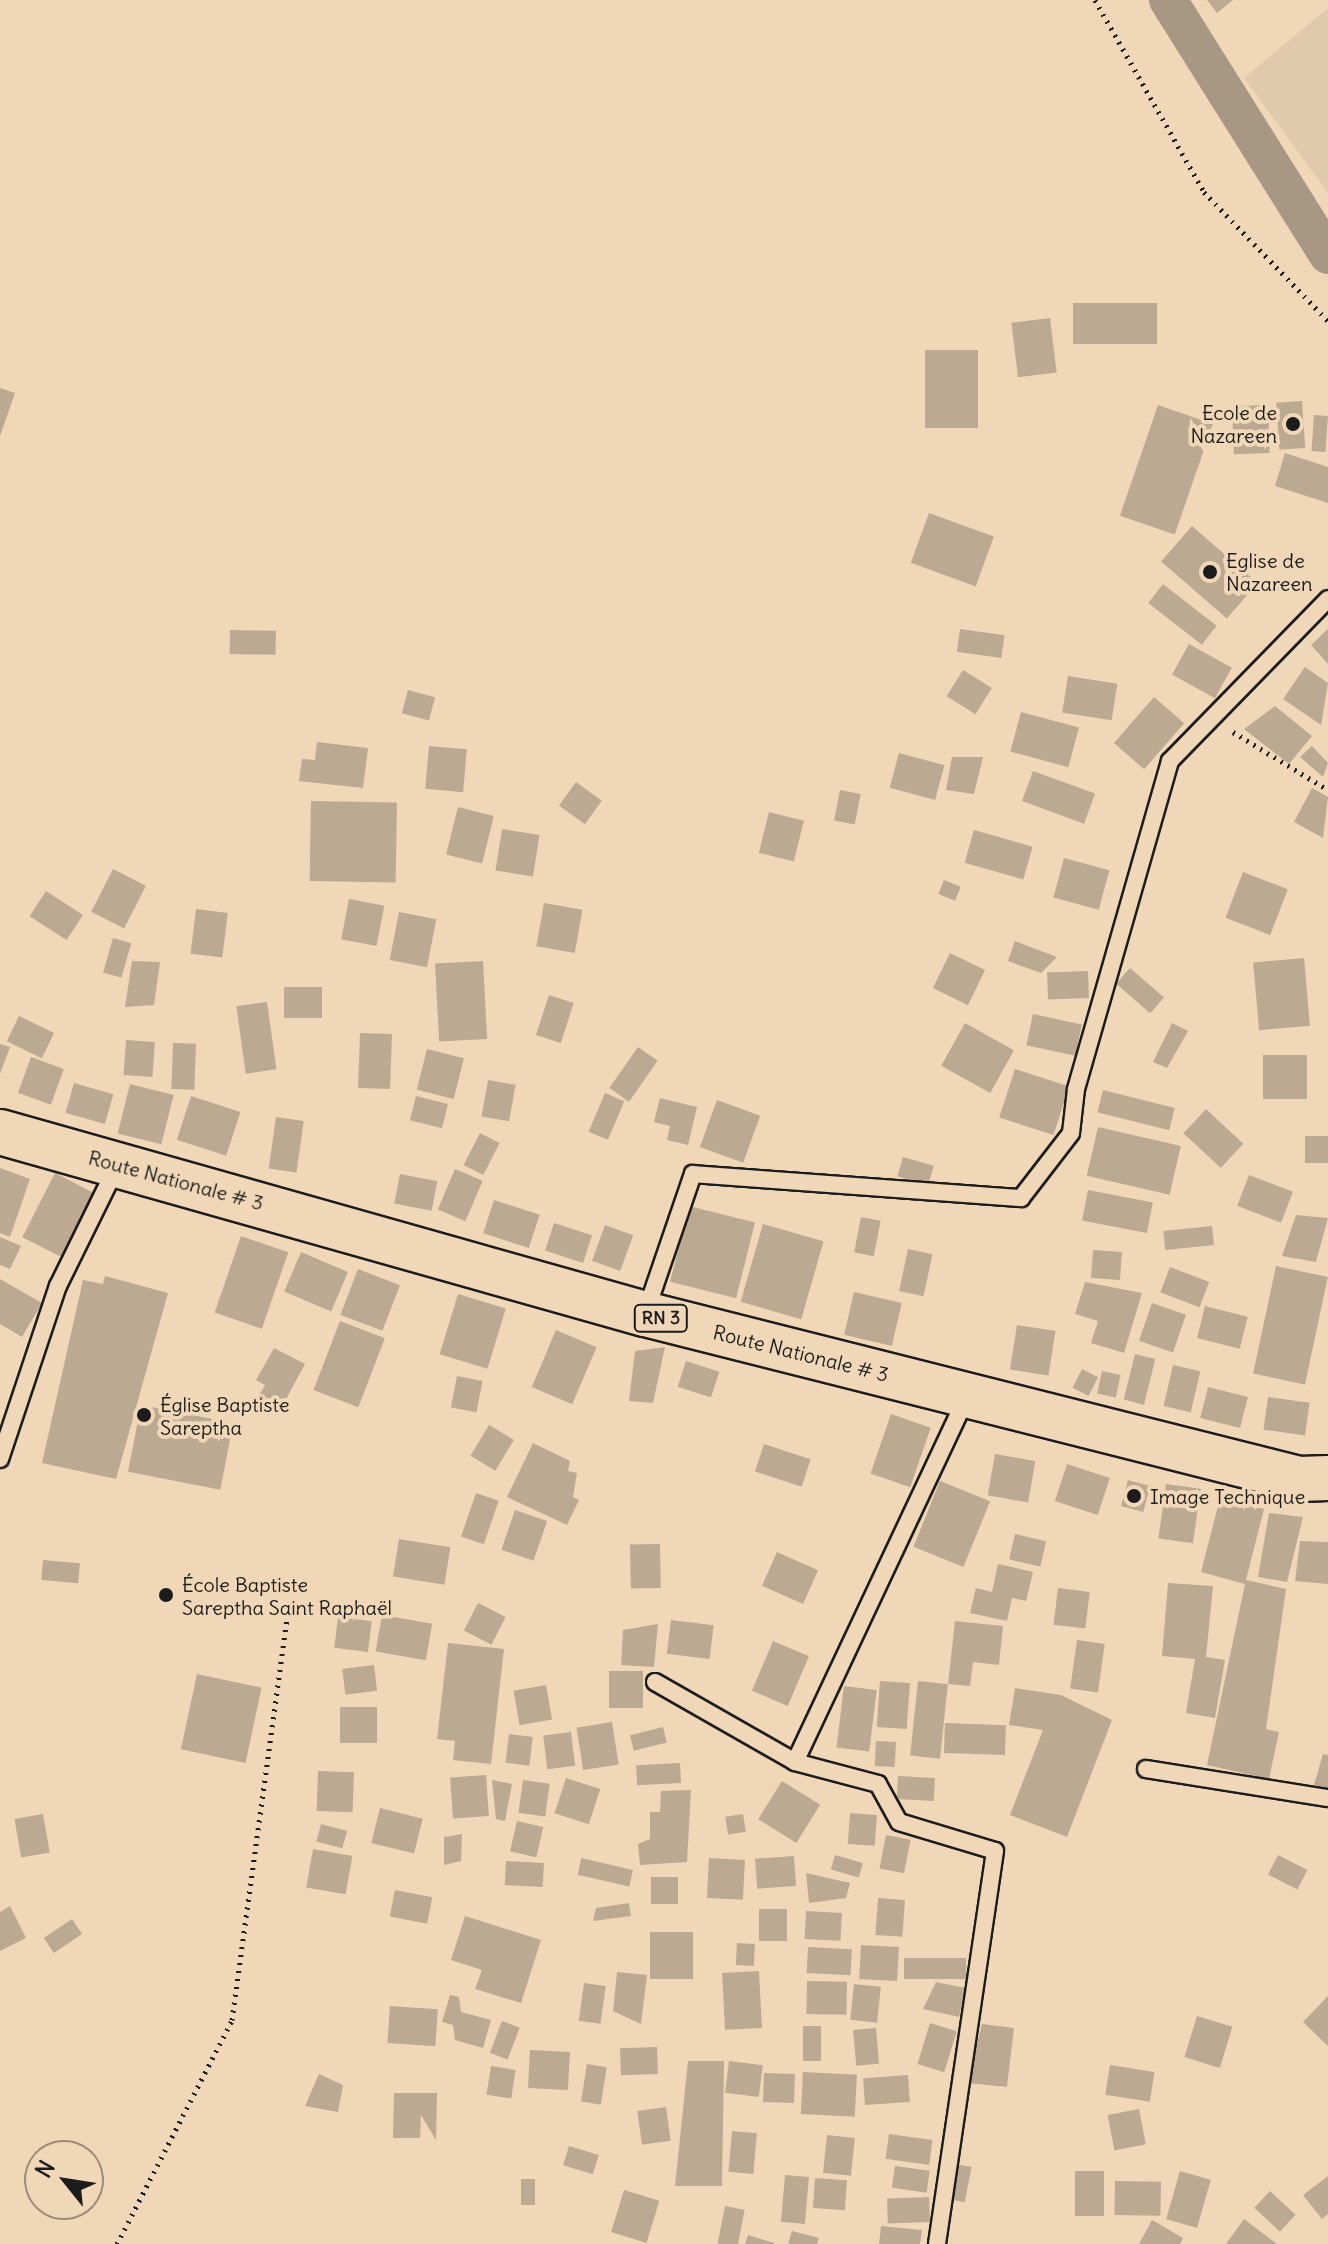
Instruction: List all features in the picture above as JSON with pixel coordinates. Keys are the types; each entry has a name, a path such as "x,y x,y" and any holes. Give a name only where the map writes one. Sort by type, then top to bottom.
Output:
{"main road":[{"name":"Route Nationale # 3","path":"0,1132 645,1314 1299,1479 1328,1478"}],"lane":[{"path":"645,1314 693,1174 1021,1198 1071,1133 1076,1089 1170,761 1328,599"},
{"path":"0,1459 58,1286 118,1164"},
{"path":"795,1762 967,1395"},
{"path":"655,1682 795,1762 878,1784 899,1822 995,1851 937,2244"},
{"path":"1146,1769 1328,1798"}],"path":[{"path":"1095,0 1204,192 1328,321"},
{"path":"1211,718 1328,790"},
{"path":"117,2244 232,2020 287,1619"}],"shaded area":[{"path":"1328,8 1328,193 1244,78"}],"building":[{"path":"1207,0 1233,0 1217,13"},
{"path":"1073,303 1157,303 1157,344 1073,344"},
{"path":"1050,318 1057,373 1018,377 1011,323"},
{"path":"925,350 978,350 978,428 925,428"},
{"path":"0,388 15,393 0,436"},
{"path":"1302,401 1305,448 1279,450 1276,403"},
{"path":"1158,405 1213,424 1175,535 1120,516"},
{"path":"1268,405 1270,453 1234,454 1232,406"},
{"path":"1314,415 1328,416 1325,452 1311,451"},
{"path":"1285,453 1328,467 1328,503 1275,486"},
{"path":"929,513 994,537 976,586 911,563"},
{"path":"1192,526 1258,583 1227,619 1161,561"},
{"path":"1163,584 1217,626 1202,645 1148,603"},
{"path":"960,629 1005,635 1001,658 957,652"},
{"path":"1328,629 1328,664 1311,645"},
{"path":"230,630 276,631 276,655 230,654"},
{"path":"1189,644 1232,668 1215,698 1172,675"},
{"path":"1305,667 1328,683 1321,725 1283,699"},
{"path":"963,670 992,688 975,714 947,696"},
{"path":"1068,676 1117,684 1112,720 1062,713"},
{"path":"408,690 435,697 429,720 402,713"},
{"path":"1154,697 1184,723 1144,769 1114,743"},
{"path":"1275,706 1312,736 1289,764 1244,729"},
{"path":"1021,712 1079,728 1068,767 1010,752"},
{"path":"317,742 368,748 363,788 299,781 302,759 315,760"},
{"path":"429,746 467,749 463,792 425,789"},
{"path":"1312,746 1328,763 1323,777 1300,757"},
{"path":"899,753 944,765 935,800 890,788"},
{"path":"952,757 983,757 974,794 946,790"},
{"path":"1033,771 1095,794 1084,824 1022,801"},
{"path":"576,782 602,801 585,824 559,805"},
{"path":"1312,788 1328,797 1323,838 1294,822"},
{"path":"840,790 861,794 855,824 834,820"},
{"path":"311,801 397,803 396,882 310,881"},
{"path":"458,807 494,816 482,863 446,855"},
{"path":"769,812 804,821 794,861 759,853"},
{"path":"502,829 540,835 533,876 495,870"},
{"path":"974,830 1033,847 1023,879 965,863"},
{"path":"1064,858 1109,870 1099,910 1053,898"},
{"path":"113,869 146,886 124,929 91,912"},
{"path":"1243,872 1288,889 1270,935 1225,918"},
{"path":"944,880 961,887 955,901 938,894"},
{"path":"46,891 83,915 67,940 30,916"},
{"path":"349,899 384,906 377,946 341,939"},
{"path":"544,903 582,910 575,953 536,946"},
{"path":"196,909 228,913 222,958 191,954"},
{"path":"399,912 436,919 427,967 390,960"},
{"path":"113,938 131,943 121,978 103,973"},
{"path":"1015,941 1057,957 1041,973 1008,961"},
{"path":"950,953 985,970 968,1005 933,988"},
{"path":"1304,958 1310,1026 1259,1030 1253,962"},
{"path":"132,961 160,962 154,1005 125,1007"},
{"path":"483,961 487,1039 439,1041 435,964"},
{"path":"1130,968 1164,998 1150,1013 1116,984"},
{"path":"1088,971 1089,998 1048,999 1047,972"},
{"path":"284,987 322,987 322,1018 284,1018"},
{"path":"549,995 574,1003 561,1043 536,1035"},
{"path":"267,1002 276,1069 246,1074 236,1006"},
{"path":"1033,1014 1082,1024 1075,1056 1026,1045"},
{"path":"19,1016 54,1033 42,1058 7,1041"},
{"path":"965,1023 1014,1050 990,1093 941,1066"},
{"path":"1172,1023 1188,1031 1167,1068 1153,1062"},
{"path":"360,1033 392,1034 390,1089 358,1088"},
{"path":"126,1040 155,1042 152,1077 124,1075"},
{"path":"173,1043 196,1044 194,1090 171,1089"},
{"path":"0,1044 10,1047 0,1074"},
{"path":"638,1047 658,1061 629,1102 609,1088"},
{"path":"427,1049 464,1058 454,1099 417,1090"},
{"path":"1263,1055 1307,1055 1307,1099 1263,1099"},
{"path":"31,1057 64,1069 51,1105 18,1093"},
{"path":"1015,1069 1069,1087 1053,1135 999,1118"},
{"path":"488,1080 516,1085 509,1121 482,1116"},
{"path":"74,1083 113,1094 105,1124 65,1113"},
{"path":"130,1084 174,1095 161,1144 118,1133"},
{"path":"1103,1090 1175,1108 1169,1130 1097,1112"},
{"path":"605,1093 624,1101 608,1140 589,1132"},
{"path":"191,1096 240,1112 226,1156 177,1140"},
{"path":"416,1096 448,1104 442,1128 410,1120"},
{"path":"660,1098 697,1107 688,1145 667,1140 670,1126 654,1122"},
{"path":"717,1100 760,1116 743,1163 700,1147"},
{"path":"1206,1109 1243,1144 1221,1168 1183,1133"},
{"path":"276,1117 304,1121 296,1172 269,1168"},
{"path":"1098,1127 1181,1146 1170,1195 1087,1176"},
{"path":"480,1133 500,1143 483,1175 464,1165"},
{"path":"1305,1136 1328,1136 1328,1163 1305,1163"},
{"path":"903,1157 934,1166 928,1185 897,1176"},
{"path":"0,1168 30,1179 10,1237 0,1233"},
{"path":"455,1169 483,1181 465,1221 438,1210"},
{"path":"55,1173 96,1194 63,1258 22,1237"},
{"path":"400,1174 437,1181 432,1211 394,1203"},
{"path":"1249,1175 1293,1192 1281,1223 1237,1206"},
{"path":"1088,1190 1153,1203 1147,1233 1082,1220"},
{"path":"494,1200 540,1215 529,1248 483,1233"},
{"path":"689,1206 755,1222 736,1298 670,1282"},
{"path":"1296,1215 1328,1218 1316,1262 1282,1256"},
{"path":"861,1217 881,1221 874,1256 854,1252"},
{"path":"554,1223 592,1235 583,1263 545,1251"},
{"path":"763,1224 824,1241 801,1319 741,1302"},
{"path":"605,1225 633,1235 620,1271 592,1261"},
{"path":"1212,1226 1214,1245 1165,1250 1163,1231"},
{"path":"241,1236 288,1252 262,1329 215,1313"},
{"path":"0,1237 21,1246 10,1269 0,1265"},
{"path":"908,1249 932,1254 924,1296 899,1291"},
{"path":"1093,1250 1122,1252 1120,1280 1091,1278"},
{"path":"301,1252 348,1272 331,1312 284,1292"},
{"path":"1276,1266 1328,1277 1305,1385 1253,1374"},
{"path":"1170,1267 1209,1282 1200,1307 1160,1292"},
{"path":"358,1269 400,1285 382,1331 340,1315"},
{"path":"105,1276 168,1293 116,1479 42,1463 83,1280 103,1284"},
{"path":"0,1279 42,1303 22,1337 0,1324"},
{"path":"1085,1282 1142,1293 1124,1353 1091,1343 1098,1321 1075,1314"},
{"path":"854,1292 902,1303 892,1346 844,1335"},
{"path":"458,1294 506,1309 487,1369 440,1354"},
{"path":"1152,1303 1186,1315 1173,1353 1139,1341"},
{"path":"1205,1306 1248,1317 1240,1349 1197,1338"},
{"path":"340,1321 385,1338 358,1407 313,1390"},
{"path":"1017,1325 1056,1331 1048,1376 1010,1369"},
{"path":"556,1330 597,1347 572,1404 532,1387"},
{"path":"665,1347 653,1403 629,1401 635,1351"},
{"path":"274,1348 305,1364 277,1416 254,1404 265,1385 256,1380"},
{"path":"1135,1354 1155,1359 1144,1405 1124,1400"},
{"path":"686,1361 719,1372 711,1397 678,1387"},
{"path":"1173,1365 1200,1371 1191,1412 1164,1406"},
{"path":"1082,1369 1098,1377 1089,1396 1072,1388"},
{"path":"1102,1371 1121,1375 1116,1397 1097,1393"},
{"path":"457,1376 483,1381 476,1412 451,1407"},
{"path":"1208,1387 1248,1397 1240,1428 1200,1418"},
{"path":"1268,1397 1310,1403 1305,1436 1263,1430"},
{"path":"141,1405 233,1423 220,1490 128,1472"},
{"path":"891,1414 931,1428 910,1487 870,1474"},
{"path":"489,1425 514,1440 495,1471 470,1456"},
{"path":"533,1443 570,1461 568,1471 577,1473 573,1497 579,1500 567,1525 507,1497"},
{"path":"764,1444 811,1459 802,1487 755,1472"},
{"path":"995,1454 1035,1461 1028,1502 988,1495"},
{"path":"1067,1464 1110,1478 1098,1515 1055,1501"},
{"path":"1128,1480 1150,1486 1143,1512 1121,1506"},
{"path":"940,1481 990,1501 963,1567 913,1547"},
{"path":"1166,1484 1201,1489 1193,1543 1158,1538"},
{"path":"476,1493 499,1501 484,1544 461,1536"},
{"path":"1220,1498 1264,1509 1246,1580 1286,1589 1266,1729 1279,1732 1269,1779 1207,1765 1245,1584 1201,1572"},
{"path":"515,1510 547,1521 533,1561 501,1550"},
{"path":"1269,1513 1303,1517 1287,1582 1258,1577"},
{"path":"1015,1534 1046,1541 1040,1567 1009,1559"},
{"path":"399,1539 450,1547 444,1585 393,1577"},
{"path":"1300,1541 1328,1542 1328,1584 1295,1581"},
{"path":"660,1544 661,1588 631,1589 630,1545"},
{"path":"777,1552 818,1570 803,1604 762,1586"},
{"path":"43,1560 80,1563 78,1583 41,1580"},
{"path":"998,1564 1033,1572 1026,1601 1012,1598 1007,1621 970,1613 976,1588 992,1592"},
{"path":"1168,1583 1213,1586 1206,1657 1225,1660 1215,1718 1186,1713 1195,1659 1162,1656"},
{"path":"1058,1588 1090,1592 1085,1629 1053,1625"},
{"path":"478,1603 506,1617 492,1645 464,1631"},
{"path":"382,1615 432,1624 426,1660 376,1651"},
{"path":"338,1617 372,1621 368,1652 334,1648"},
{"path":"671,1620 714,1625 710,1659 667,1654"},
{"path":"955,1621 1003,1626 999,1665 973,1662 970,1686 948,1684"},
{"path":"658,1624 654,1667 621,1665 623,1630"},
{"path":"1077,1640 1105,1644 1098,1692 1070,1689"},
{"path":"773,1641 809,1656 788,1706 752,1691"},
{"path":"448,1643 504,1649 491,1764 453,1760 455,1741 437,1739"},
{"path":"374,1665 377,1691 345,1695 342,1669"},
{"path":"609,1671 643,1671 643,1708 609,1708"},
{"path":"197,1674 262,1688 246,1763 181,1749"},
{"path":"880,1681 910,1683 907,1729 877,1727"},
{"path":"918,1681 948,1684 940,1759 910,1756"},
{"path":"546,1685 552,1719 520,1725 514,1691"},
{"path":"844,1686 877,1690 869,1752 836,1748"},
{"path":"1015,1688 1061,1695 1112,1720 1067,1837 1010,1815 1043,1730 1009,1725"},
{"path":"340,1707 377,1707 377,1743 340,1743"},
{"path":"612,1722 619,1764 583,1770 576,1728"},
{"path":"945,1723 1006,1725 1005,1755 944,1753"},
{"path":"663,1727 667,1743 634,1751 630,1735"},
{"path":"571,1732 575,1766 547,1769 543,1735"},
{"path":"509,1734 533,1737 529,1766 505,1763"},
{"path":"876,1741 896,1742 895,1767 875,1766"},
{"path":"1323,1754 1328,1755 1328,1789 1314,1785"},
{"path":"680,1763 681,1783 637,1785 636,1765"},
{"path":"318,1771 354,1772 353,1812 317,1811"},
{"path":"486,1775 489,1816 453,1818 450,1778"},
{"path":"898,1776 935,1778 934,1801 897,1799"},
{"path":"566,1778 600,1789 589,1824 555,1813"},
{"path":"492,1780 512,1784 505,1821 496,1819"},
{"path":"523,1780 550,1784 545,1816 518,1813"},
{"path":"782,1781 820,1805 796,1843 758,1819"},
{"path":"691,1790 687,1862 640,1865 638,1844 650,1839 650,1812 660,1812 661,1791"},
{"path":"380,1808 423,1819 414,1854 371,1843"},
{"path":"850,1813 877,1815 875,1846 848,1844"},
{"path":"43,1814 50,1852 21,1857 14,1819"},
{"path":"743,1814 746,1832 728,1835 725,1817"},
{"path":"517,1821 543,1827 536,1857 510,1851"},
{"path":"321,1824 347,1831 342,1848 316,1841"},
{"path":"462,1834 461,1861 444,1865 444,1837"},
{"path":"886,1835 911,1840 904,1873 880,1868"},
{"path":"313,1849 352,1856 346,1894 306,1887"},
{"path":"835,1855 863,1863 859,1877 831,1869"},
{"path":"1278,1855 1307,1870 1297,1890 1268,1875"},
{"path":"794,1856 796,1886 757,1889 755,1859"},
{"path":"581,1858 633,1870 629,1887 578,1875"},
{"path":"709,1858 745,1860 743,1900 707,1898"},
{"path":"506,1861 544,1863 543,1887 505,1885"},
{"path":"806,1873 850,1883 846,1898 809,1903"},
{"path":"651,1877 678,1877 678,1904 651,1904"},
{"path":"395,1890 432,1897 427,1924 390,1917"},
{"path":"878,1898 905,1900 902,1937 875,1935"},
{"path":"629,1903 631,1916 593,1921 596,1908"},
{"path":"10,1906 26,1938 0,1951 0,1912"},
{"path":"759,1909 787,1909 787,1941 759,1941"},
{"path":"806,1911 842,1913 840,1941 805,1939"},
{"path":"465,1916 541,1940 521,2003 475,1989 482,1970 451,1960"},
{"path":"72,1919 82,1934 54,1953 44,1938"},
{"path":"650,1932 693,1932 693,1979 650,1979"},
{"path":"737,1943 755,1944 754,1966 736,1965"},
{"path":"861,1945 899,1947 897,1981 859,1979"},
{"path":"808,1947 852,1949 851,1975 807,1973"},
{"path":"904,1958 966,1958 966,1979 904,1979"},
{"path":"759,1971 762,2028 725,2030 722,1973"},
{"path":"617,1972 647,1975 641,2024 613,2011"},
{"path":"807,1981 847,1982 846,2015 806,2014"},
{"path":"936,1982 965,1988 959,2017 923,2009"},
{"path":"584,1983 606,1986 600,2024 579,2021"},
{"path":"854,1984 881,1987 877,2023 850,2020"},
{"path":"450,1995 459,1997 461,2012 491,2020 483,2048 455,2040 453,2025 442,2022"},
{"path":"1328,1996 1328,2046 1303,2022"},
{"path":"390,2006 438,2009 435,2046 387,2043"},
{"path":"1197,2016 1232,2027 1220,2068 1184,2057"},
{"path":"502,2021 520,2028 508,2060 490,2053"},
{"path":"930,2023 957,2031 944,2072 917,2064"},
{"path":"982,2024 1014,2028 1007,2087 967,2083"},
{"path":"803,2026 821,2026 821,2061 803,2061"},
{"path":"876,2028 879,2064 856,2066 853,2030"},
{"path":"657,2047 658,2074 621,2075 620,2048"},
{"path":"530,2050 570,2052 568,2090 528,2088"},
{"path":"688,2061 724,2061 722,2186 675,2186"},
{"path":"729,2061 763,2065 759,2097 725,2093"},
{"path":"587,2064 607,2067 601,2105 581,2102"},
{"path":"1110,2065 1154,2072 1150,2102 1105,2095"},
{"path":"491,2066 516,2070 511,2099 486,2095"},
{"path":"803,2072 857,2075 855,2117 801,2114"},
{"path":"764,2073 795,2074 794,2103 763,2102"},
{"path":"319,2074 343,2085 338,2112 305,2106"},
{"path":"908,2075 910,2102 865,2105 863,2078"},
{"path":"394,2093 437,2093 436,2140 421,2115 420,2138 393,2138"},
{"path":"666,2107 671,2141 642,2145 637,2111"},
{"path":"1139,2109 1146,2144 1114,2150 1108,2115"},
{"path":"732,2131 757,2133 753,2174 728,2172"},
{"path":"889,2134 933,2140 929,2165 886,2159"},
{"path":"827,2135 855,2138 851,2176 823,2173"},
{"path":"569,2146 599,2155 593,2174 563,2165"},
{"path":"951,2163 972,2167 965,2202 944,2198"},
{"path":"895,2166 930,2171 927,2193 892,2188"},
{"path":"1075,2171 1104,2171 1104,2216 1075,2216"},
{"path":"1180,2171 1211,2180 1197,2228 1166,2219"},
{"path":"785,2175 809,2177 805,2224 781,2222"},
{"path":"1328,2176 1328,2214 1322,2219 1303,2195"},
{"path":"815,2178 847,2180 845,2210 813,2208"},
{"path":"521,2179 535,2179 535,2205 521,2205"},
{"path":"1115,2181 1161,2182 1160,2216 1114,2215"},
{"path":"624,2190 659,2201 647,2243 611,2232"},
{"path":"1270,2191 1296,2215 1280,2232 1254,2208"},
{"path":"929,2197 930,2222 888,2223 887,2198"},
{"path":"725,2206 745,2210 738,2244 718,2244"},
{"path":"1244,2219 1277,2244 1226,2244"},
{"path":"1152,2220 1183,2238 1180,2244 1139,2244"},
{"path":"881,2226 922,2230 920,2244 879,2244"},
{"path":"792,2231 819,2238 817,2244 788,2244"},
{"path":"748,2235 774,2243 774,2244 745,2244"}],"waterway":[{"path":"1168,0 1328,255"}],"place":[{"name":"Ecole de Nazareen","path":"1293,424"},
{"name":"Eglise de Nazareen","path":"1210,572"},
{"name":"Église Baptiste Sareptha","path":"144,1415"},
{"name":"Image Technique","path":"1134,1496"},
{"name":"École Baptiste Sareptha Saint Raphaël","path":"166,1595"}]}
